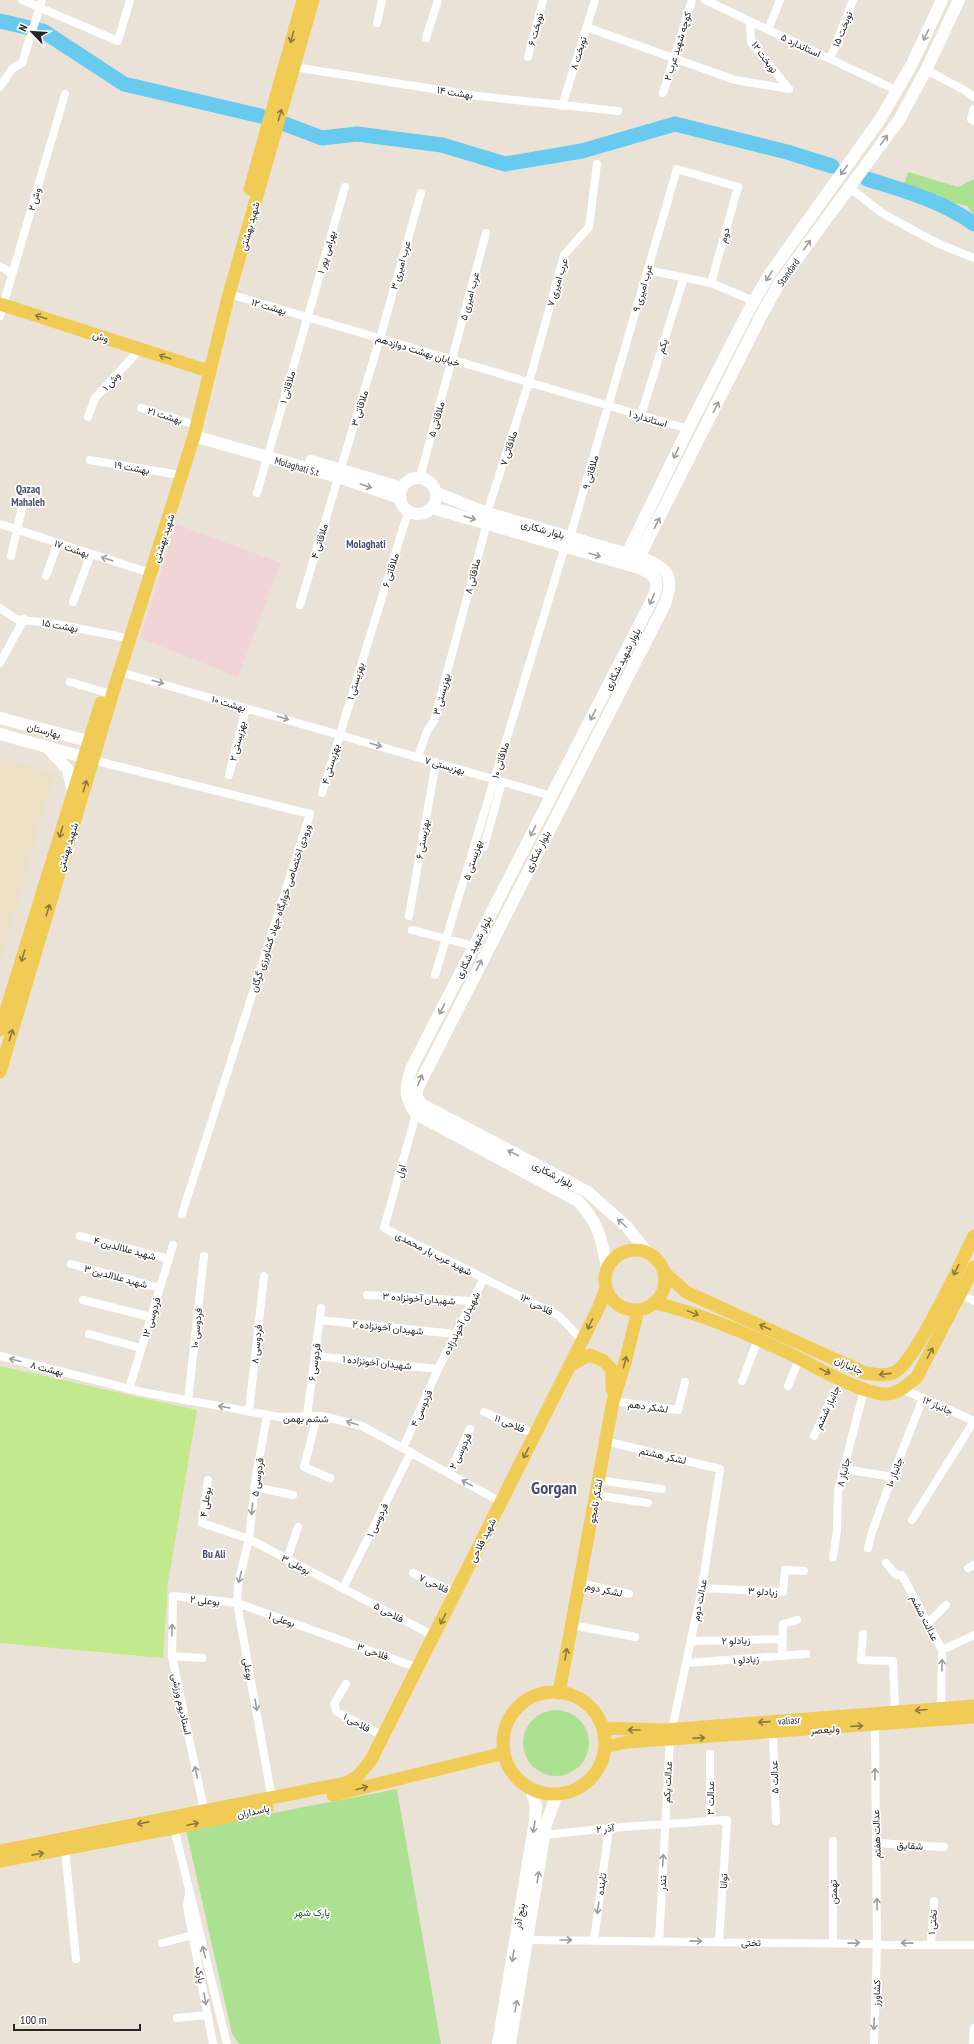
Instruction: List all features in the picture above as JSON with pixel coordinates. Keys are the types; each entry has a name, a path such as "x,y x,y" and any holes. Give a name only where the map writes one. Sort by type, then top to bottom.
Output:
{"main road":[{"name":"شهید بهشتی","path":"93,742 104,692 174,474 190,430 202,369 228,267 303,0"},
{"name":"شهید بهشتی","path":"0,1072 88,758 120,672 230,294 313,0"},
{"name":"Standard","path":"627,559 636,536 688,429 754,301 770,275 881,118 898,91 942,0"},
{"name":"Standard","path":"639,557 780,282 899,120 926,70 959,0"},
{"name":"وش","path":"1,308 202,369"},
{"name":"Molaghati S.t","path":"190,430 339,473 401,493"},
{"path":"420,477 430,482 436,493 432,508 421,514 408,512 402,505 401,493 409,480 420,477"},
{"name":"بلوار شکاری","path":"436,493 487,518"},
{"name":"بلوار شکاری","path":"432,508 487,518 627,559 639,557 664,568 670,578 670,591 665,604 422,1075 417,1089 417,1098 423,1106 588,1192 627,1227 648,1252"},
{"path":"636,536 648,542"},
{"name":"بلوار شهید شکاری","path":"416,1114 408,1101 406,1086 411,1069 657,589 657,582 649,572 627,559"},
{"name":"بهارستان","path":"0,718 93,742"},
{"name":"بهارستان","path":"0,734 88,758"},
{"path":"47,747 68,770 73,792"},
{"name":"شهید بهشتی","path":"0,1030 73,792 88,758"},
{"path":"482,931 493,937"},
{"path":"416,1114 578,1201 592,1216 601,1235 607,1268 605,1280 606,1288 610,1298 616,1304 624,1309 638,1310 655,1303 665,1287 664,1273 658,1260 648,1252 638,1250 623,1252 612,1260 607,1268"},
{"name":"جانبازان","path":"664,1273 686,1292 865,1373 885,1375 895,1372 906,1364 974,1237"},
{"name":"جانبازان","path":"655,1303 681,1309 758,1339 864,1390 886,1394 902,1389 917,1377 974,1267"},
{"name":"شهید فلاحی","path":"346,1783 358,1776 371,1760 570,1365 606,1288"},
{"path":"716,1323 723,1308"},
{"name":"لشکر نامجو","path":"560,1688 613,1402 625,1363 638,1310"},
{"path":"570,1365 590,1355 604,1361 612,1370 613,1402"},
{"path":"560,1688 589,1706 598,1716 603,1728 605,1747 601,1763 590,1780 573,1791 557,1794 544,1793 531,1789 514,1774 502,1754 506,1728 520,1706 530,1699 560,1688"},
{"name":"valiasr","path":"603,1728 671,1735 895,1712 974,1706"},
{"name":"ولیعصر","path":"605,1747 671,1735 773,1733 974,1718"},
{"name":"پاسداران","path":"0,1861 174,1828 385,1783 502,1754"},
{"path":"371,1760 375,1777 385,1783"},
{"name":"پاسداران","path":"0,1851 204,1810 272,1799 346,1783"},
{"name":"پنج آذر","path":"500,2043 536,1821 536,1806 531,1789"},
{"name":"پنج آذر","path":"500,2043 527,1940 546,1824 557,1794"}],"street":[{"path":"22,0 41,4 118,41 130,0"},
{"path":"377,23 382,0"},
{"path":"426,38 438,0"},
{"name":"نوبخت ۶","path":"528,57 543,0"},
{"name":"۸ نوبخت","path":"562,106 595,0"},
{"name":"کوچه شهید عرب ۲","path":"663,92 692,0"},
{"name":"۵ استاندارد","path":"705,0 716,2 768,30 898,91"},
{"path":"768,30 780,0"},
{"name":"۱۵ نوبخت","path":"830,59 853,0"},
{"path":"0,87 12,69 22,63 41,4"},
{"name":"نوبخت ۱۲","path":"673,58 735,80 789,89 751,42 750,21"},
{"path":"586,27 673,58"},
{"name":"بهشت ۱۴","path":"294,67 478,96 618,111"},
{"path":"926,70 966,91 974,97"},
{"name":"وش ۲","path":"1,308 65,94"},
{"path":"974,110 971,119 974,121"},
{"name":"۷ عرب امیری","path":"529,382 564,256 589,227 597,164"},
{"name":"۹ عرب امیری","path":"609,407 677,169 738,187"},
{"name":"۱ بهرامی پور","path":"308,317 345,187"},
{"name":"دوم","path":"711,283 738,187"},
{"path":"849,187 882,213 937,243 974,258"},
{"name":"۳ عرب امیری","path":"380,338 421,193"},
{"name":"۵ عرب امیری","path":"452,360 486,233"},
{"path":"0,266 12,274"},
{"path":"647,270 711,283 754,301"},
{"name":"یکم","path":"641,415 684,277"},
{"name":"۱۲ بهشت","path":"230,294 308,317"},
{"name":"خیابان بهشت دوازدهم","path":"308,317 609,407"},
{"name":"ملاقاتی ۱","path":"258,493 268,453 308,317"},
{"name":"ملاقاتی ۳","path":"339,473 380,338"},
{"name":"وش ۱","path":"88,417 95,398 140,349"},
{"name":"ملاقاتی ۵","path":"420,477 452,360"},
{"name":"۷ ملاقاتی","path":"487,518 529,382"},
{"name":"استاندارد ۱","path":"609,407 688,429"},
{"name":"ملاقاتی ۹","path":"568,542 609,407"},
{"name":"بهشت ۲۱","path":"141,408 190,430"},
{"name":"بهشت ۱۹","path":"90,460 174,474"},
{"name":"ملاقاتی ۴","path":"300,605 339,473"},
{"path":"11,556 24,499"},
{"name":"۶ ملاقاتی","path":"372,628 408,512"},
{"name":"ملاقاتی ۸","path":"458,629 487,518"},
{"name":"بهشت ۱۷","path":"0,524 144,571"},
{"name":"۱۰ ملاقاتی","path":"434,975 568,542"},
{"path":"46,576 58,543"},
{"path":"73,602 91,554"},
{"name":"بهشت ۱۵","path":"0,608 16,619 24,619 122,637"},
{"path":"0,663 24,619"},
{"name":"بهزیستی ۱","path":"338,734 372,628"},
{"name":"۳ بهزیستی","path":"418,757 427,732 434,721 458,629"},
{"name":"بهشت ۱۰","path":"120,672 338,734"},
{"path":"70,682 104,692"},
{"name":"۲ بهزیستی","path":"229,775 246,708"},
{"name":"۷ بهزیستی","path":"338,734 552,796"},
{"name":"بهزیستی ۴","path":"322,793 338,734"},
{"name":"ورودی اختصاصی خوابگاه جهاد کشاورزی گرگان","path":"88,758 310,814 182,1214"},
{"name":"بهزیستی ۶","path":"409,916 436,762"},
{"path":"484,846 500,781"},
{"name":"۵ بهزیستی","path":"434,975 500,781"},
{"path":"412,930 474,946"},
{"name":"اول","path":"384,1228 416,1114"},
{"name":"شهید عرب یار محمدی","path":"384,1228 484,1278"},
{"name":"۴ شهید علاالدین","path":"80,1236 169,1259"},
{"name":"۱۲ فردوسی","path":"129,1389 173,1245"},
{"name":"۱۰ فردوسی","path":"188,1400 204,1256"},
{"name":"۳ شهید علاالدین","path":"72,1264 160,1288"},
{"name":"۸ فردوسی","path":"249,1412 264,1276"},
{"name":"شهیدان آخوندزاده","path":"438,1369 484,1278"},
{"name":"۱۳ فلاحی","path":"484,1278 559,1316 582,1340"},
{"path":"960,1294 974,1301"},
{"name":"۳ شهیدان آخونزاده","path":"367,1295 472,1301"},
{"path":"83,1300 151,1317"},
{"name":"۶ فردوسی","path":"307,1416 322,1308"},
{"name":"۲ شهیدان آخونزاده","path":"320,1320 455,1334"},
{"path":"89,1334 142,1348"},
{"path":"742,1382 758,1339"},
{"name":"۸ بهشت","path":"0,1356 94,1380"},
{"name":"۱ شهیدان آخونزاده","path":"315,1356 438,1369"},
{"path":"788,1386 799,1359"},
{"name":"۴ فردوسی","path":"403,1448 438,1369"},
{"name":"جانباز ششم","path":"814,1436 841,1379"},
{"name":"ششم بهمن","path":"94,1380 129,1389 267,1415 280,1417 317,1416 347,1421 362,1426 501,1502"},
{"name":"لشکر دهم","path":"613,1402 678,1410 685,1382"},
{"name":"۱۲ جانباز","path":"902,1389 974,1421"},
{"name":"جانباز ۸","path":"833,1557 837,1531 838,1491 864,1390"},
{"name":"۱۰ جانباز","path":"868,1548 871,1535 892,1477 923,1398"},
{"name":"۱۱ فلاحی","path":"484,1412 535,1434"},
{"name":"۵ فردوسی","path":"249,1539 254,1487 267,1415"},
{"path":"317,1416 304,1467 330,1478"},
{"path":"912,1520 974,1421"},
{"name":"۲ فردوسی","path":"449,1473 470,1429"},
{"name":"لشکر هشتم","path":"605,1442 720,1469"},
{"name":"۱ فردوسی","path":"343,1588 411,1452"},
{"name":"عدالت دوم","path":"671,1735 702,1588 720,1469"},
{"path":"844,1469 892,1477"},
{"name":"۴ بوعلی","path":"208,1480 202,1523 249,1539"},
{"path":"598,1480 662,1489"},
{"path":"254,1487 294,1495"},
{"path":"596,1495 648,1503"},
{"path":"286,1559 298,1527"},
{"name":"۳ بوعلی","path":"249,1539 343,1588"},
{"name":"بوعلی","path":"249,1539 238,1584 237,1603 272,1799"},
{"name":"عدالت ششم","path":"886,1563 896,1575 902,1575 942,1650 941,1708"},
{"name":"زیادلو ۳","path":"702,1588 783,1592 785,1570 804,1571"},
{"name":"۷ فلاحی","path":"413,1573 456,1593"},
{"name":"لشکر دوم","path":"579,1584 629,1594"},
{"name":"۵ فلاحی","path":"343,1588 434,1636"},
{"name":"۲ بوعلی","path":"173,1596 237,1603"},
{"name":"استادیوم ورزشی","path":"173,1596 172,1656 204,1810"},
{"name":"۱ بوعلی","path":"237,1603 328,1634"},
{"path":"928,1623 946,1605"},
{"path":"782,1656 783,1624 797,1620"},
{"path":"572,1624 635,1637"},
{"name":"۳ فلاحی","path":"328,1634 418,1668"},
{"path":"863,1634 861,1660 893,1660 895,1712"},
{"path":"942,1650 974,1636"},
{"name":"زیادلو ۲","path":"690,1642 782,1639"},
{"name":"زیادلو ۱","path":"686,1664 806,1654"},
{"path":"172,1656 202,1658"},
{"name":"۱ فلاحی","path":"346,1684 334,1704 337,1712 383,1736"},
{"name":"عدالت هفتم","path":"875,1725 878,1943"},
{"name":"عدالت ۵","path":"773,1733 776,1821"},
{"name":"عدالت یکم","path":"665,1824 671,1735"},
{"name":"عدالت ۳","path":"665,1824 710,1821 710,1754"},
{"name":"توانا","path":"710,1821 727,1820 719,1942"},
{"name":"۲ آذر","path":"545,1835 665,1824"},
{"name":"تندر","path":"659,1941 665,1824"},
{"path":"174,1828 189,1892 191,1907"},
{"name":"تابنده","path":"594,1940 609,1828"},
{"name":"تهمتن","path":"832,1842 834,1943"},
{"name":"شقایق","path":"877,1843 944,1847"},
{"path":"65,1849 76,1960"},
{"name":"۱ تختی","path":"931,1944 934,1901"},
{"name":"پارک","path":"191,1907 194,1936 213,2044"},
{"name":"پارک","path":"191,1907 226,2044"},
{"path":"162,1943 194,1936"},
{"name":"تختی","path":"527,1940 974,1945"},
{"name":"کشاورز","path":"874,2044 878,1943"},
{"path":"177,2018 208,2015"},
{"path":"973,2044 974,2028"}],"shaded area":[{"path":"176,524 281,563 238,677 140,638"},
{"path":"0,758 54,774 0,961"}],"green space":[{"path":"908,172 958,187 974,179 974,215 967,206 902,190"},
{"path":"0,1366 197,1410 168,1582 163,1658 0,1643"},
{"path":"556,1710 569,1713 579,1720 586,1730 589,1743 586,1756 579,1766 569,1773 556,1776 543,1773 533,1766 526,1756 523,1743 526,1730 533,1720 543,1713"},
{"name":"پارک شهر","path":"397,1789 441,2044 239,2044 232,2034 186,1830"}],"waterway":[{"path":"0,21 43,31 124,84 261,116"},
{"path":"285,124 322,138 357,134 442,145 505,164 582,151 675,124 787,152 832,166"},
{"path":"867,179 909,192 936,203 974,224"}],"district":[{"name":"Qazaq Mahaleh","path":"28,495"},
{"name":"Molaghati","path":"366,544"},
{"name":"Gorgan","path":"554,1488"},
{"name":"Bu Ali","path":"214,1554"}]}
